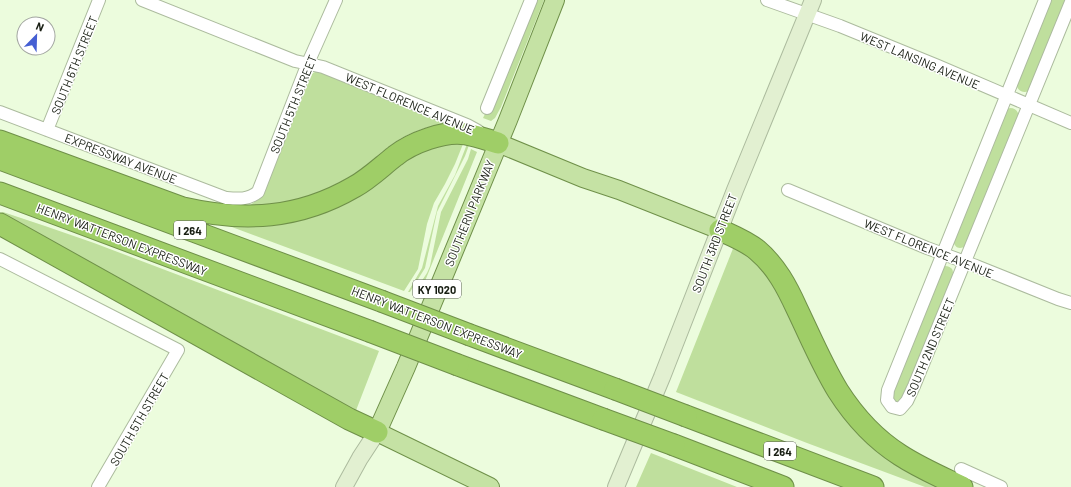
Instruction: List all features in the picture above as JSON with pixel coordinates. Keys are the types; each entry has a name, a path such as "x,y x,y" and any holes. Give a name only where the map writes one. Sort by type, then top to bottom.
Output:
{"highway":[{"path":"0,142 183,208 202,213 237,216 259,216 296,212 328,200 355,187 402,151 438,135 465,133 498,143"},
{"name":"HENRY WATTERSON EXPRESSWAY","path":"0,159 873,487"},
{"name":"HENRY WATTERSON EXPRESSWAY","path":"0,193 783,487"},
{"path":"0,224 349,419 377,432"},
{"path":"720,230 740,238 751,245 775,268 788,289 837,390 870,431 885,444 915,464 962,478"}],"main road":[{"name":"SOUTHERN PARKWAY","path":"344,487 360,458 377,432 406,367 555,0"},
{"name":"SOUTH 3RD STREET","path":"616,487 662,377 735,190 812,0"},
{"name":"WEST FLORENCE AVENUE","path":"498,143 720,230"},
{"path":"377,432 490,487"}],"street":[{"name":"SOUTH 6TH STREET","path":"47,130 100,0"},
{"name":"WEST FLORENCE AVENUE","path":"142,0 295,61 323,67 467,125 498,143"},
{"name":"SOUTH 5TH STREET","path":"242,199 253,196 258,192 308,63 336,0"},
{"path":"487,108 531,0"},
{"name":"WEST LANSING AVENUE","path":"767,0 840,26 1071,123"},
{"name":"SOUTH 2ND STREET","path":"1044,0 888,390 887,400 892,407 900,408 907,401 937,332 964,262 1071,2"},
{"name":"EXPRESSWAY AVENUE","path":"0,112 226,198 242,199"},
{"name":"WEST FLORENCE AVENUE","path":"788,190 927,248 1071,303"},
{"name":"SOUTH 5TH STREET","path":"0,259 178,350 98,487"},
{"path":"962,478 1002,487"}],"green space":[{"path":"537,0 544,0 501,107 495,118 491,121 483,118 487,110 492,112"},
{"path":"1048,0 1067,0 1029,91 1022,92 1016,83"},
{"path":"318,71 450,123 416,131 393,143 357,172 302,199 269,206 248,207 263,195 311,76 313,73"},
{"path":"1010,108 1016,110 1019,116 968,245 963,248 958,248 953,240 1005,110"},
{"path":"443,144 463,144 455,164 434,203 427,224 418,269 404,291 213,220 250,222"},
{"path":"467,144 469,145 465,156 437,212 425,268 410,292 408,292 422,268 438,206 455,175"},
{"path":"471,149 477,152 419,296 413,294 430,266 441,212 468,159"},
{"path":"3,212 94,243 379,351 355,413 7,218 0,213"},
{"path":"734,246 767,269 824,382 946,487 925,487 676,392"},
{"path":"945,266 951,268 953,271 951,282 901,401 894,401 892,398 914,339 942,269"},
{"path":"651,453 737,487 636,487"}]}
